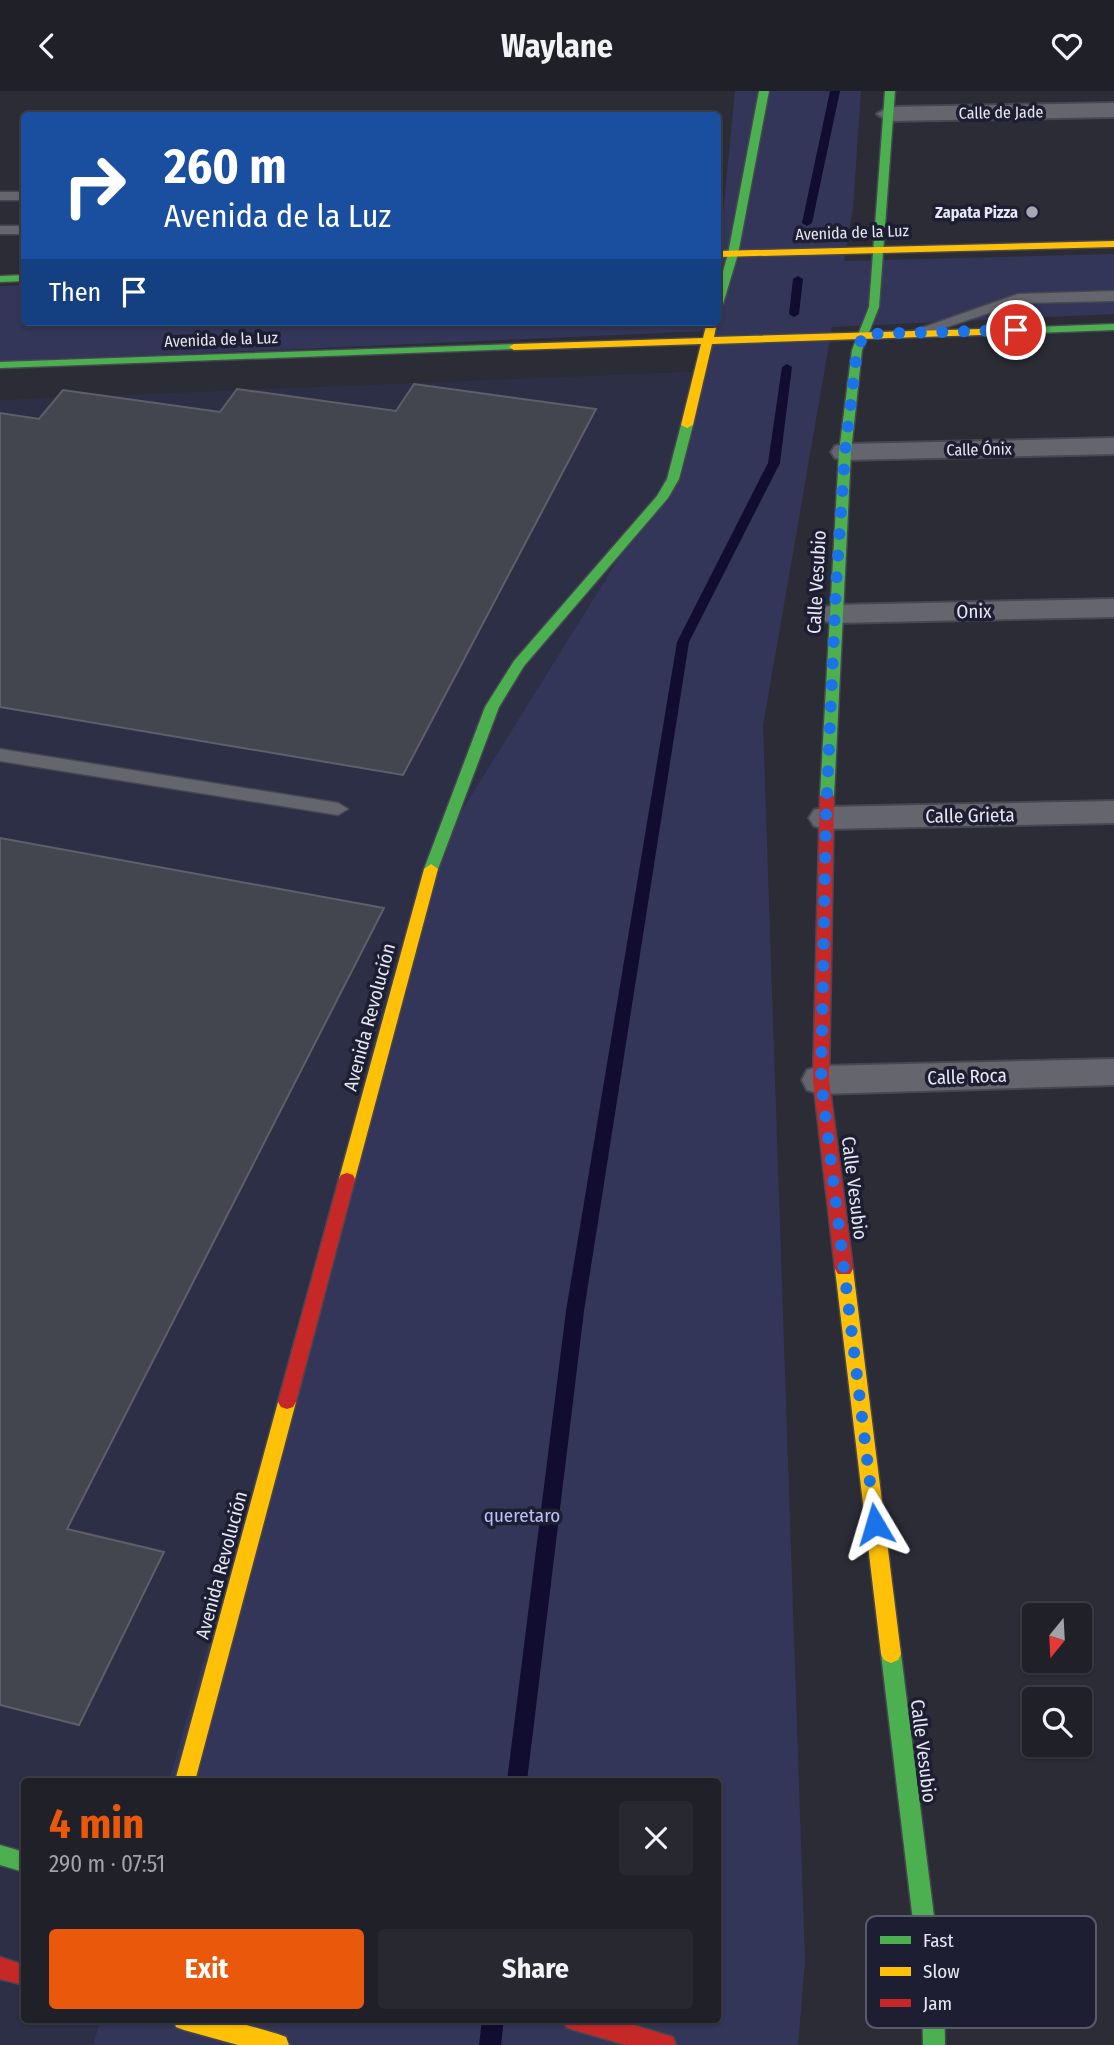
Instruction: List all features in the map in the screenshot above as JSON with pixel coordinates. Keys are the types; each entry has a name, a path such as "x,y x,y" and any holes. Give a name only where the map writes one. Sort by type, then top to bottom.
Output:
{"street":[{"path":"721,294 727,273 725,254 764,91"},
{"name":"Calle Vesubio","path":"890,91 874,307 857,350 845,452 826,818 821,1080 923,1916"},
{"name":"Calle de Jade","path":"888,114 1114,110"},
{"name":"Avenida de la Luz","path":"725,254 1114,244"},
{"path":"0,279 21,278"},
{"name":"Avenida Revolución","path":"186,1778 435,854 492,707 519,664 662,498 673,479 711,326"},
{"name":"Avenida de la Luz","path":"0,365 1114,327"},
{"name":"Calle Ónix","path":"845,452 1114,446"},
{"name":"Onix","path":"835,614 1114,608"},
{"name":"Calle Grieta","path":"826,818 1114,811"},
{"name":"Calle Roca","path":"821,1080 1114,1072"},
{"path":"0,1855 21,1861"},
{"path":"0,1968 21,1974"},
{"path":"198,2023 278,2045"},
{"path":"588,2023 665,2045"}],"lane":[{"path":"0,187 21,186"},
{"path":"0,196 21,196"},
{"path":"0,230 21,230"},
{"path":"918,333 1018,299 1114,296"},
{"path":"0,755 338,809"}],"shaded area":[{"path":"733,370 447,1778 21,1778 21,2023 396,2023 392,2045 0,2045 0,400"}],"green space":[{"name":"queretaro","path":"735,91 861,91 853,208 844,261 1114,254 1114,314 832,327 763,726 805,1962 798,2045 93,2045 100,2023 721,2023 721,1778 170,1778 435,854 675,468 709,331 0,362 0,286 21,285 21,326 721,326 721,233"}],"building":[{"path":"414,384 596,409 403,775 0,707 0,413 39,419 63,390 220,412 237,389 396,411"},
{"path":"0,838 384,908 67,1529 164,1552 79,1725 0,1705"}],"waterway":[{"path":"807,223 835,91"},
{"path":"794,314 798,279"},
{"path":"517,1778 575,1311 683,642 774,463 787,367"},
{"path":"490,2045 493,2023"}],"traffic: fast":[{"path":"721,294 733,254 764,91"},
{"path":"827,796 845,452 857,350 874,307 890,91"},
{"path":"0,279 21,278"},
{"path":"981,332 1114,327"},
{"path":"0,365 514,347"},
{"path":"431,869 492,707 519,664 662,498 673,479 687,425"},
{"path":"891,1654 923,1916"},
{"path":"0,1855 21,1861"},
{"path":"934,2028 934,2045"}],"traffic: slow":[{"path":"721,254 1114,244"},
{"path":"687,425 711,326"},
{"path":"514,347 981,332"},
{"path":"347,1179 431,869"},
{"path":"844,1269 891,1654"},
{"path":"186,1778 287,1402"},
{"path":"198,2023 278,2045"}],"traffic: jam":[{"path":"827,796 821,1080 844,1269"},
{"path":"287,1402 347,1179"},
{"path":"0,1968 21,1974"},
{"path":"588,2023 665,2045"}],"place":[{"name":"Zapata Pizza","path":"1032,212"}],"route":[{"path":"875,1524 821,1080 827,792 835,614 845,452 857,350 864,334 1016,330"}]}
